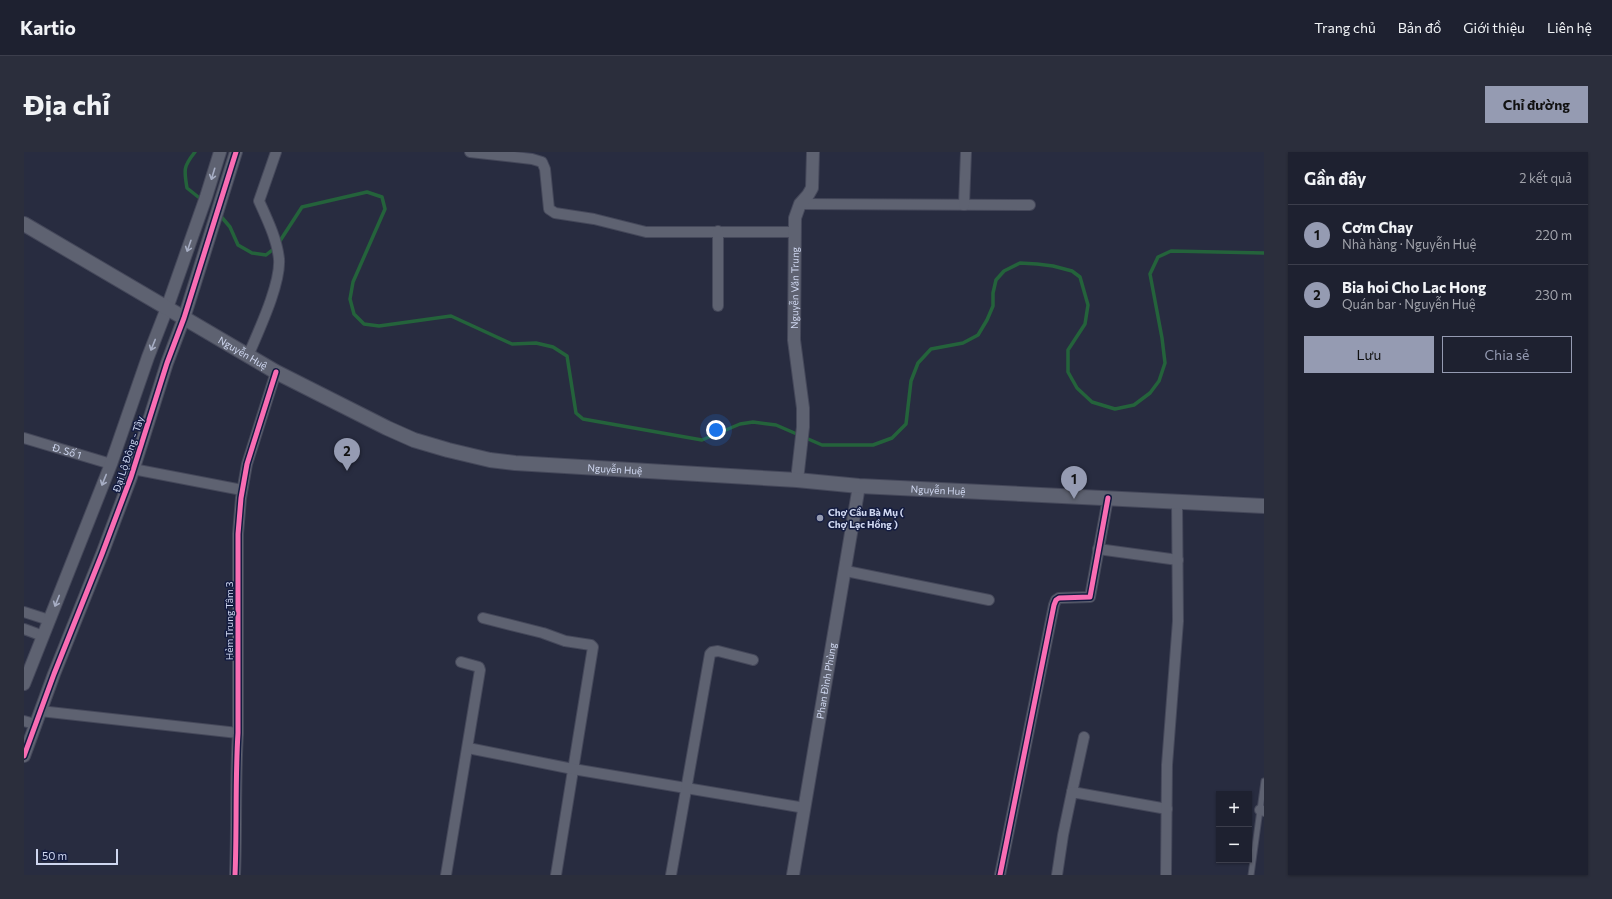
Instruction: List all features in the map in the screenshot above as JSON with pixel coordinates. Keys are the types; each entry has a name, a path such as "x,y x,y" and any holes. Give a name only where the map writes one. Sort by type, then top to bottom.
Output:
{"main road":[{"name":"Nguyễn Huệ","path":"24,224 276,372 414,440 490,460 515,463 797,480 860,486 1264,506"}],"street":[{"name":"Đại Lộ Đông - Tây","path":"24,684 111,464 202,209 220,152"},
{"name":"Đại Lộ Đông - Tây","path":"24,756 30,723 40,711 102,554 133,469 167,363 184,318 236,152"},
{"path":"248,356 271,298 278,272 279,260 276,243 259,201 276,152"},
{"path":"470,152 532,159 542,162 545,169 549,208 555,213 588,218 646,232 795,232"},
{"name":"Nguyễn Văn Trung","path":"797,480 803,427 803,408 794,340 795,232 796,218 800,204 812,188 813,152"},
{"path":"964,205 966,152"},
{"path":"800,204 1030,205"},
{"path":"718,231 718,306"},
{"name":"Hẻm Trung Tâm 3","path":"234,875 237,824 236,764 238,733 238,534 242,490 247,464 276,372"},
{"name":"Đ. Số 1","path":"24,438 111,464"},
{"path":"133,469 242,490"},
{"name":"Phan Đình Phùng","path":"793,875 860,486"},
{"path":"1000,875 1054,605 1056,600 1059,598 1090,597 1108,498"},
{"path":"1166,875 1168,742 1178,621 1177,502"},
{"path":"1098,550 1178,560"},
{"path":"846,571 990,600"},
{"path":"24,612 49,620"},
{"path":"483,618 543,633 565,641 591,645 593,647 556,875"},
{"path":"24,630 43,636"},
{"path":"670,875 710,654 718,651 753,660"},
{"path":"446,875 480,670 480,667 461,662"},
{"path":"40,711 238,733"},
{"path":"1057,875 1063,834 1084,737"},
{"path":"468,748 573,769 805,808"},
{"path":"1072,792 1167,809"}],"lane":[{"path":"1251,875 1262,810 1264,781"}],"waterway":[{"path":"195,152 186,165 186,182 187,188 202,200"},
{"path":"219,214 230,227 238,245 252,253 266,255 276,247 302,207 367,192 382,197 385,209 353,282 350,299 354,314 364,324 379,326 451,316 512,344 536,343 553,347 567,356 576,413 583,419 702,440 740,424 753,422 776,425 822,445 873,445 892,438 906,424 911,381 918,363 931,349 963,343 978,335 993,306 993,293 996,280 1004,271 1020,263 1053,266 1072,271 1080,277 1088,305 1085,324 1068,350 1068,372 1077,388 1092,402 1115,409 1134,405 1150,393 1159,381 1165,363 1150,274 1158,257 1171,251 1264,253"}],"cycle path":[{"path":"24,756 54,674 131,477 167,363 184,318 236,152"},
{"path":"235,875 238,733 238,534 241,498 247,464 276,372"},
{"path":"1000,875 1054,605 1056,600 1059,598 1090,597 1108,498"}],"place":[{"name":"Bia hoi Cho Lac Hong","path":"347,471"},
{"name":"Cơm Chay","path":"1074,499"},
{"name":"Chợ Cầu Bà Mụ ( Chợ Lạc Hồng )","path":"820,518"}]}
